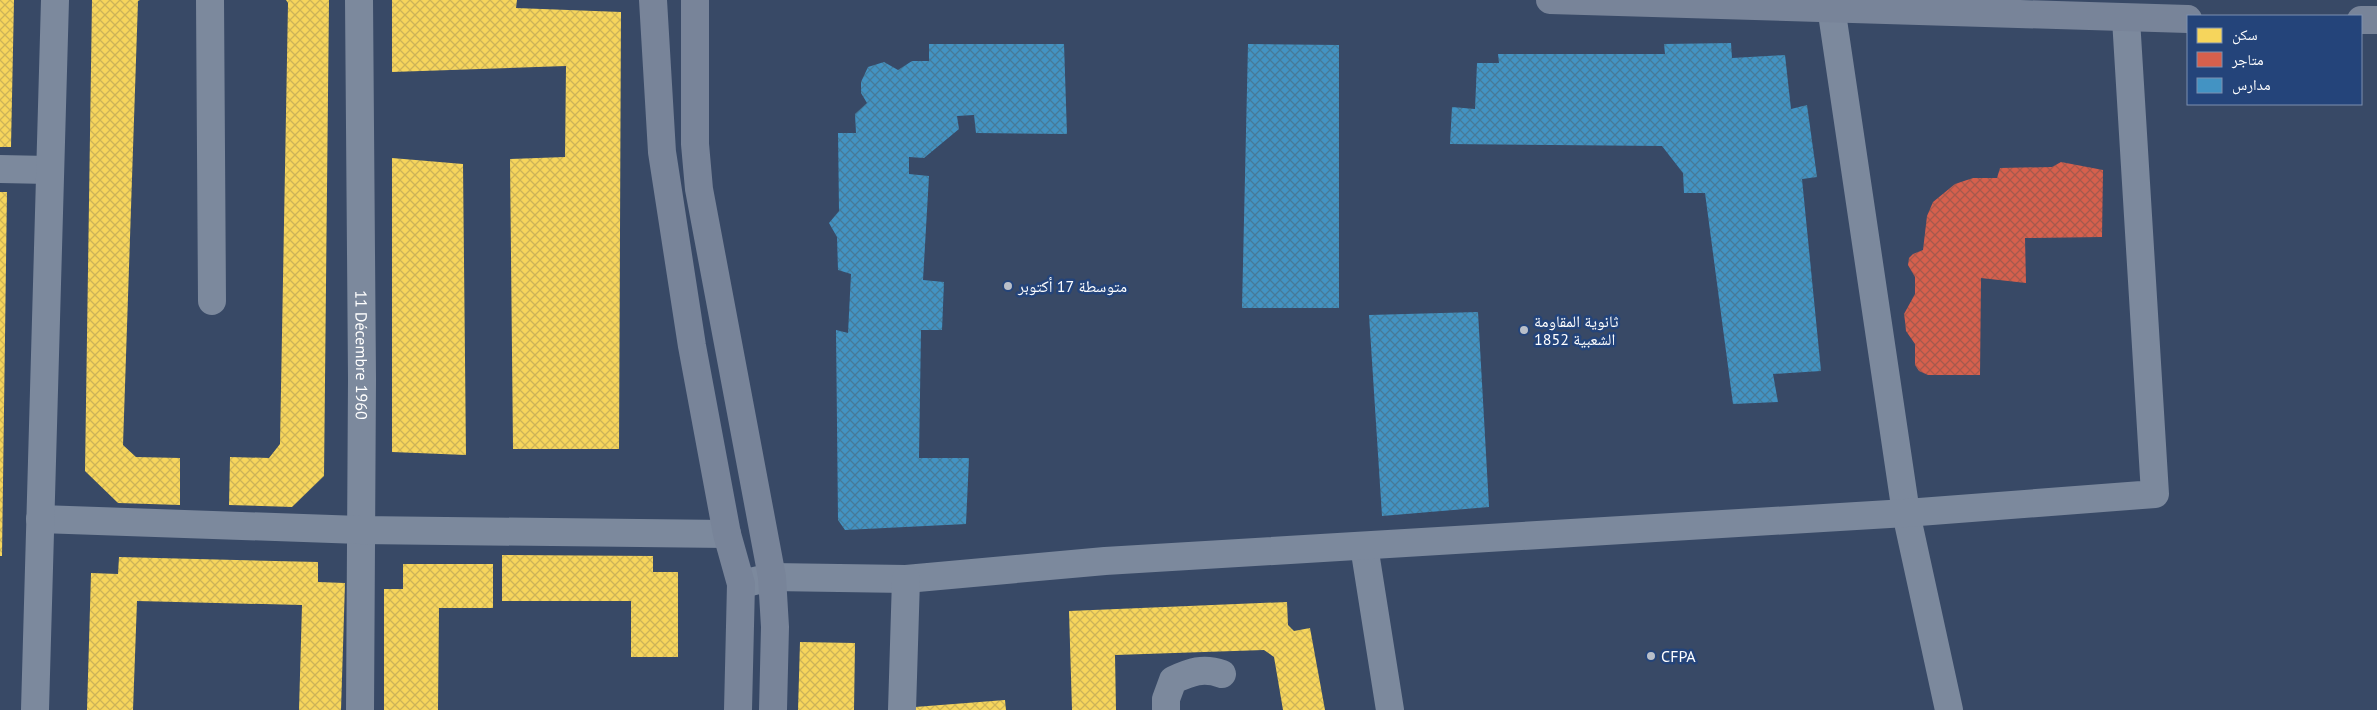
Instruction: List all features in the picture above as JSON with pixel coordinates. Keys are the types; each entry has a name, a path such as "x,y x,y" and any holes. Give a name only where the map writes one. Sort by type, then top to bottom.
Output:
{"street":[{"path":"35,710 55,0"},
{"path":"210,0 212,301"},
{"name":"11 Décembre 1960","path":"359,0 362,379 360,710"},
{"path":"653,0 662,152 692,346 727,534 741,584 738,710"},
{"path":"695,0 694,144 699,190 772,577 775,627 773,710"},
{"path":"1550,0 1831,5 2126,19 2187,19"},
{"path":"1831,5 1906,513 1949,710"},
{"path":"741,584 772,577 906,579 1105,561 1906,513 2154,494 2126,19"},
{"path":"2362,20 2377,20"},
{"path":"0,169 49,170"},
{"path":"40,519 360,530 727,534"},
{"path":"1364,546 1390,710"},
{"path":"902,710 906,579"},
{"path":"1166,710 1166,699 1173,680 1194,671 1208,669 1222,674"}],"building: سكن":[{"path":"0,0 14,0 11,147 0,147"},
{"path":"92,0 140,0 138,1 123,445 136,457 180,458 180,505 118,503 85,471"},
{"path":"286,0 329,0 324,476 292,507 229,505 230,457 269,458 280,444 288,3"},
{"path":"392,0 517,0 516,8 621,12 619,449 513,449 510,159 565,157 566,66 392,72"},
{"path":"392,158 463,164 466,455 392,452"},
{"path":"0,192 7,192 2,556 0,556"},
{"path":"502,555 653,556 653,572 678,572 678,657 631,657 631,601 502,601"},
{"path":"119,557 318,562 318,582 345,583 341,710 299,710 302,605 137,601 133,710 87,710 91,573 118,574"},
{"path":"403,564 493,564 493,608 439,608 438,710 384,710 384,589 403,589"},
{"path":"1287,602 1288,625 1294,631 1310,628 1325,710 1283,710 1274,657 1264,650 1115,655 1116,710 1072,710 1069,611"},
{"path":"800,642 855,643 854,710 798,710"},
{"path":"1005,700 1006,710 915,710 915,707"}],"building: متاجر":[{"path":"2061,162 2103,170 2102,237 2025,238 2026,283 1981,278 1980,375 1928,375 1919,371 1915,365 1915,344 1906,331 1904,314 1915,294 1915,277 1908,265 1909,258 1913,254 1923,250 1927,216 1933,202 1955,184 1973,178 1997,178 2000,168 2052,167"}],"building: مدارس":[{"path":"1731,43 1732,58 1785,55 1791,109 1807,105 1817,177 1802,179 1821,371 1773,374 1778,402 1733,404 1705,193 1684,193 1683,173 1662,146 1450,144 1452,107 1475,109 1477,63 1499,63 1498,54 1665,54 1664,44"},
{"path":"929,44 1064,44 1067,134 976,133 974,115 957,116 959,129 924,158 909,157 909,174 929,176 923,280 944,282 942,330 921,330 919,458 969,458 966,524 845,530 838,520 836,330 848,333 851,274 838,270 837,237 829,223 839,211 838,133 856,133 855,114 867,103 861,93 861,82 868,67 884,62 898,70 912,61 929,61"},
{"path":"1248,44 1339,45 1339,308 1242,308"},
{"path":"1478,312 1489,507 1382,516 1369,315"}],"place":[{"name":"متوسطة 17 أكتوبر","path":"1008,286"},
{"name":"ثانوية المقاومة الشعبية 1852","path":"1524,330"},
{"name":"CFPA","path":"1651,656"}]}
